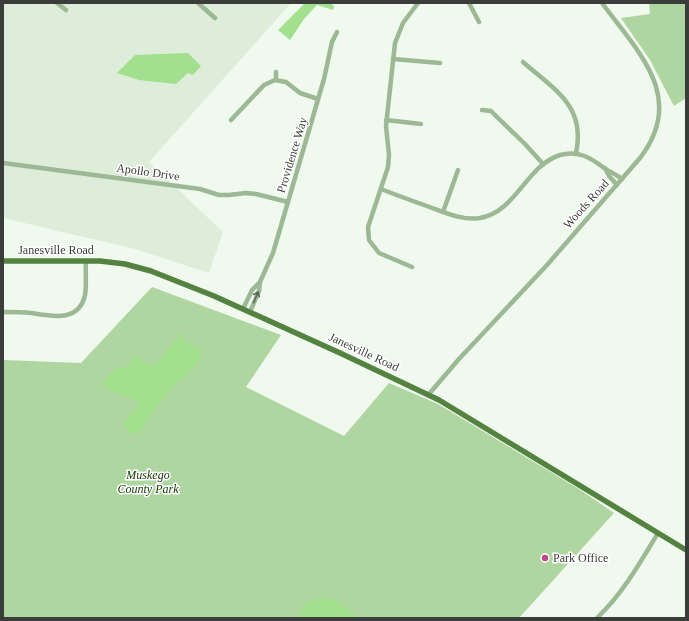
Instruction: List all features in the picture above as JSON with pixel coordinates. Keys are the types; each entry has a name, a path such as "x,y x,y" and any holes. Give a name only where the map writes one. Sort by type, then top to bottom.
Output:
{"main road":[{"name":"Janesville Road","path":"3,261 111,262 142,268 243,309 429,394 686,550"}],"street":[{"path":"57,3 66,10"},
{"path":"198,3 216,18"},
{"path":"412,267 383,255 372,245 368,234 368,227 387,174 389,161 386,120 395,43 400,28 418,3"},
{"path":"469,3 479,22"},
{"name":"Woods Road","path":"429,394 459,358 547,265 640,158 652,141 658,119 658,97 653,76 647,64 602,3"},
{"name":"Providence Way","path":"250,312 259,291 260,282 273,253 327,71 332,42 337,32"},
{"path":"393,59 440,63"},
{"path":"523,62 565,99 571,108 579,132 576,154"},
{"path":"276,72 276,80"},
{"path":"231,120 264,85 276,80 286,82 300,93 318,99"},
{"path":"482,110 491,112 496,116 525,144 542,164"},
{"path":"386,120 421,124"},
{"path":"381,189 442,212 468,219 479,218 493,213 503,206 542,164 551,158 563,154 576,154 591,158 622,179"},
{"name":"Apollo Drive","path":"3,163 200,189 219,195 229,196 246,193 256,194 288,202"},
{"path":"605,168 616,185"},
{"path":"442,212 458,170"},
{"path":"3,312 21,312 56,317 73,312 82,302 86,290 86,261"},
{"name":"Providence Way","path":"243,309 252,290 260,282"},
{"path":"597,618 624,588 658,533"}],"shaded area":[{"path":"3,3 291,3 149,162 223,232 209,273 135,249 3,218"},
{"path":"305,3 330,3 334,6 333,10 317,5 304,19 290,40 278,30"},
{"path":"188,53 201,66 193,75 188,73 176,84 139,80 117,73 135,55"},
{"path":"181,333 185,343 201,348 200,359 188,374 176,383 146,421 142,431 132,434 127,430 125,422 140,403 107,388 103,385 104,381 115,369 130,366 131,360 135,356 141,358 144,363 157,363"},
{"path":"325,598 337,600 358,618 296,618 305,603"}],"green space":[{"path":"649,3 686,3 686,98 674,106 650,60 621,18 650,14"},
{"name":"Muskego County Park","path":"152,287 281,335 246,387 344,436 389,383 438,404 579,489 614,513 519,618 3,618 3,360 81,363"}],"place":[{"name":"Park Office","path":"545,558"}]}
